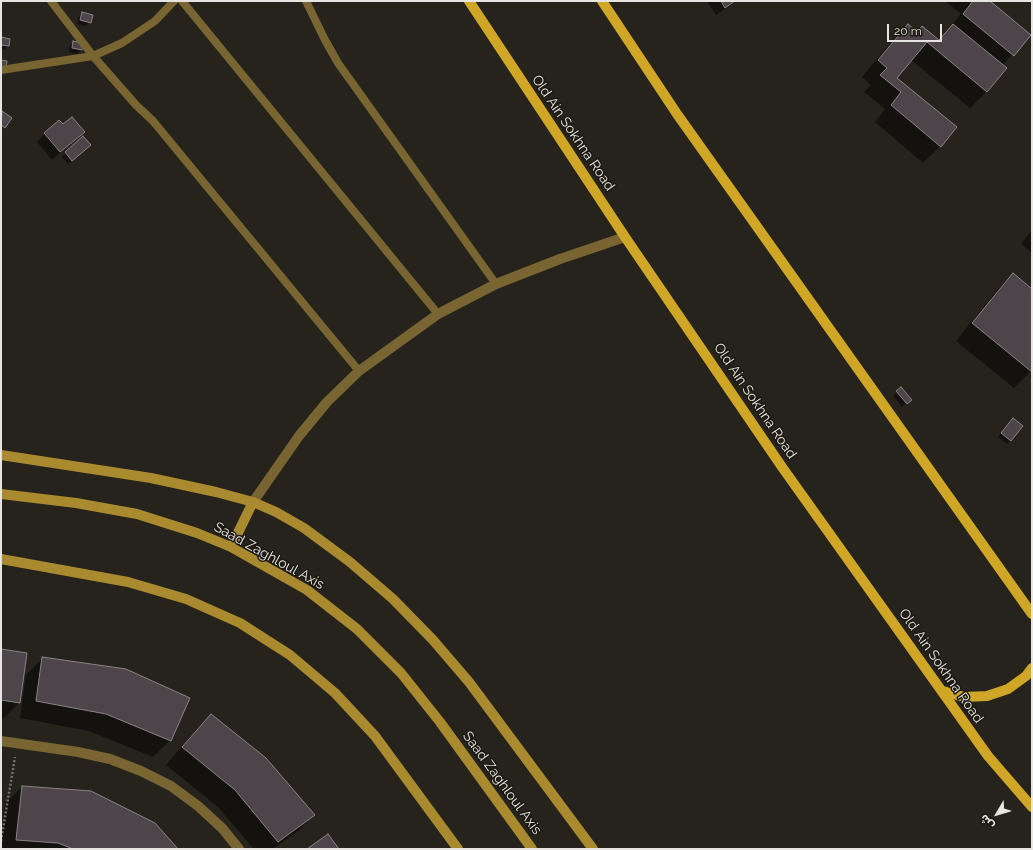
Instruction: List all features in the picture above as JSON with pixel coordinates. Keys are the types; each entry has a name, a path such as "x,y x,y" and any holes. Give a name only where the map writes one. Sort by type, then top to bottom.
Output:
{"main road":[{"name":"Old Ain Sokhna Road","path":"469,1 625,237 782,467 988,756 1032,807"},
{"path":"602,1 682,121 1032,614"},
{"path":"1,455 152,478 216,492 253,502 276,512 304,528 350,562 393,599 433,640 469,682 593,849"},
{"name":"Saad Zaghloul Axis","path":"1,494 76,503 137,514 197,533 231,547 307,590 357,629 401,673 440,722 532,849"},
{"path":"231,547 253,502"},
{"path":"1,559 128,582 186,599 240,623 290,655 335,693 375,736 458,849"},
{"path":"942,691 964,697 987,696 1008,689 1026,676 1032,668"}],"street":[{"path":"253,502 299,436 327,402 359,371 438,314 496,284 560,259 625,237"},
{"path":"1,741 78,752 110,759 141,771 170,786 198,806 222,828 239,849"}],"lane":[{"path":"51,1 93,56 136,105 153,121 359,371"},
{"path":"1,70 93,56 122,44 155,21 174,1"},
{"path":"182,1 438,314"},
{"path":"306,1 338,64 496,284"}],"path":[{"path":"1,841 18,743"}],"building":[{"path":"721,1 735,1 725,8"},
{"path":"973,1 990,1 1031,35 1014,56 963,14"},
{"path":"82,12 93,15 91,23 80,20"},
{"path":"908,24 917,32 922,26 939,40 953,24 1007,68 987,92 927,42 897,78 957,127 941,147 891,105 901,92 880,75 887,68 878,60"},
{"path":"1,37 10,39 9,46 1,45"},
{"path":"73,41 83,43 82,50 72,48"},
{"path":"1,60 7,61 6,69 1,68"},
{"path":"2,111 12,118 5,128 1,125"},
{"path":"72,117 85,132 60,152 44,133 59,120 63,124"},
{"path":"83,136 91,145 72,161 65,152"},
{"path":"1013,273 1032,289 1032,372 972,323"},
{"path":"901,387 912,400 907,404 896,391"},
{"path":"1013,418 1023,426 1011,441 1001,433"},
{"path":"1,649 27,653 20,703 1,700"},
{"path":"42,657 126,669 190,698 171,741 106,714 36,701"},
{"path":"211,714 266,758 315,815 278,842 235,790 182,747"},
{"path":"22,786 91,791 155,823 178,849 73,849 58,843 16,840"},
{"path":"328,834 339,849 307,849"}]}
